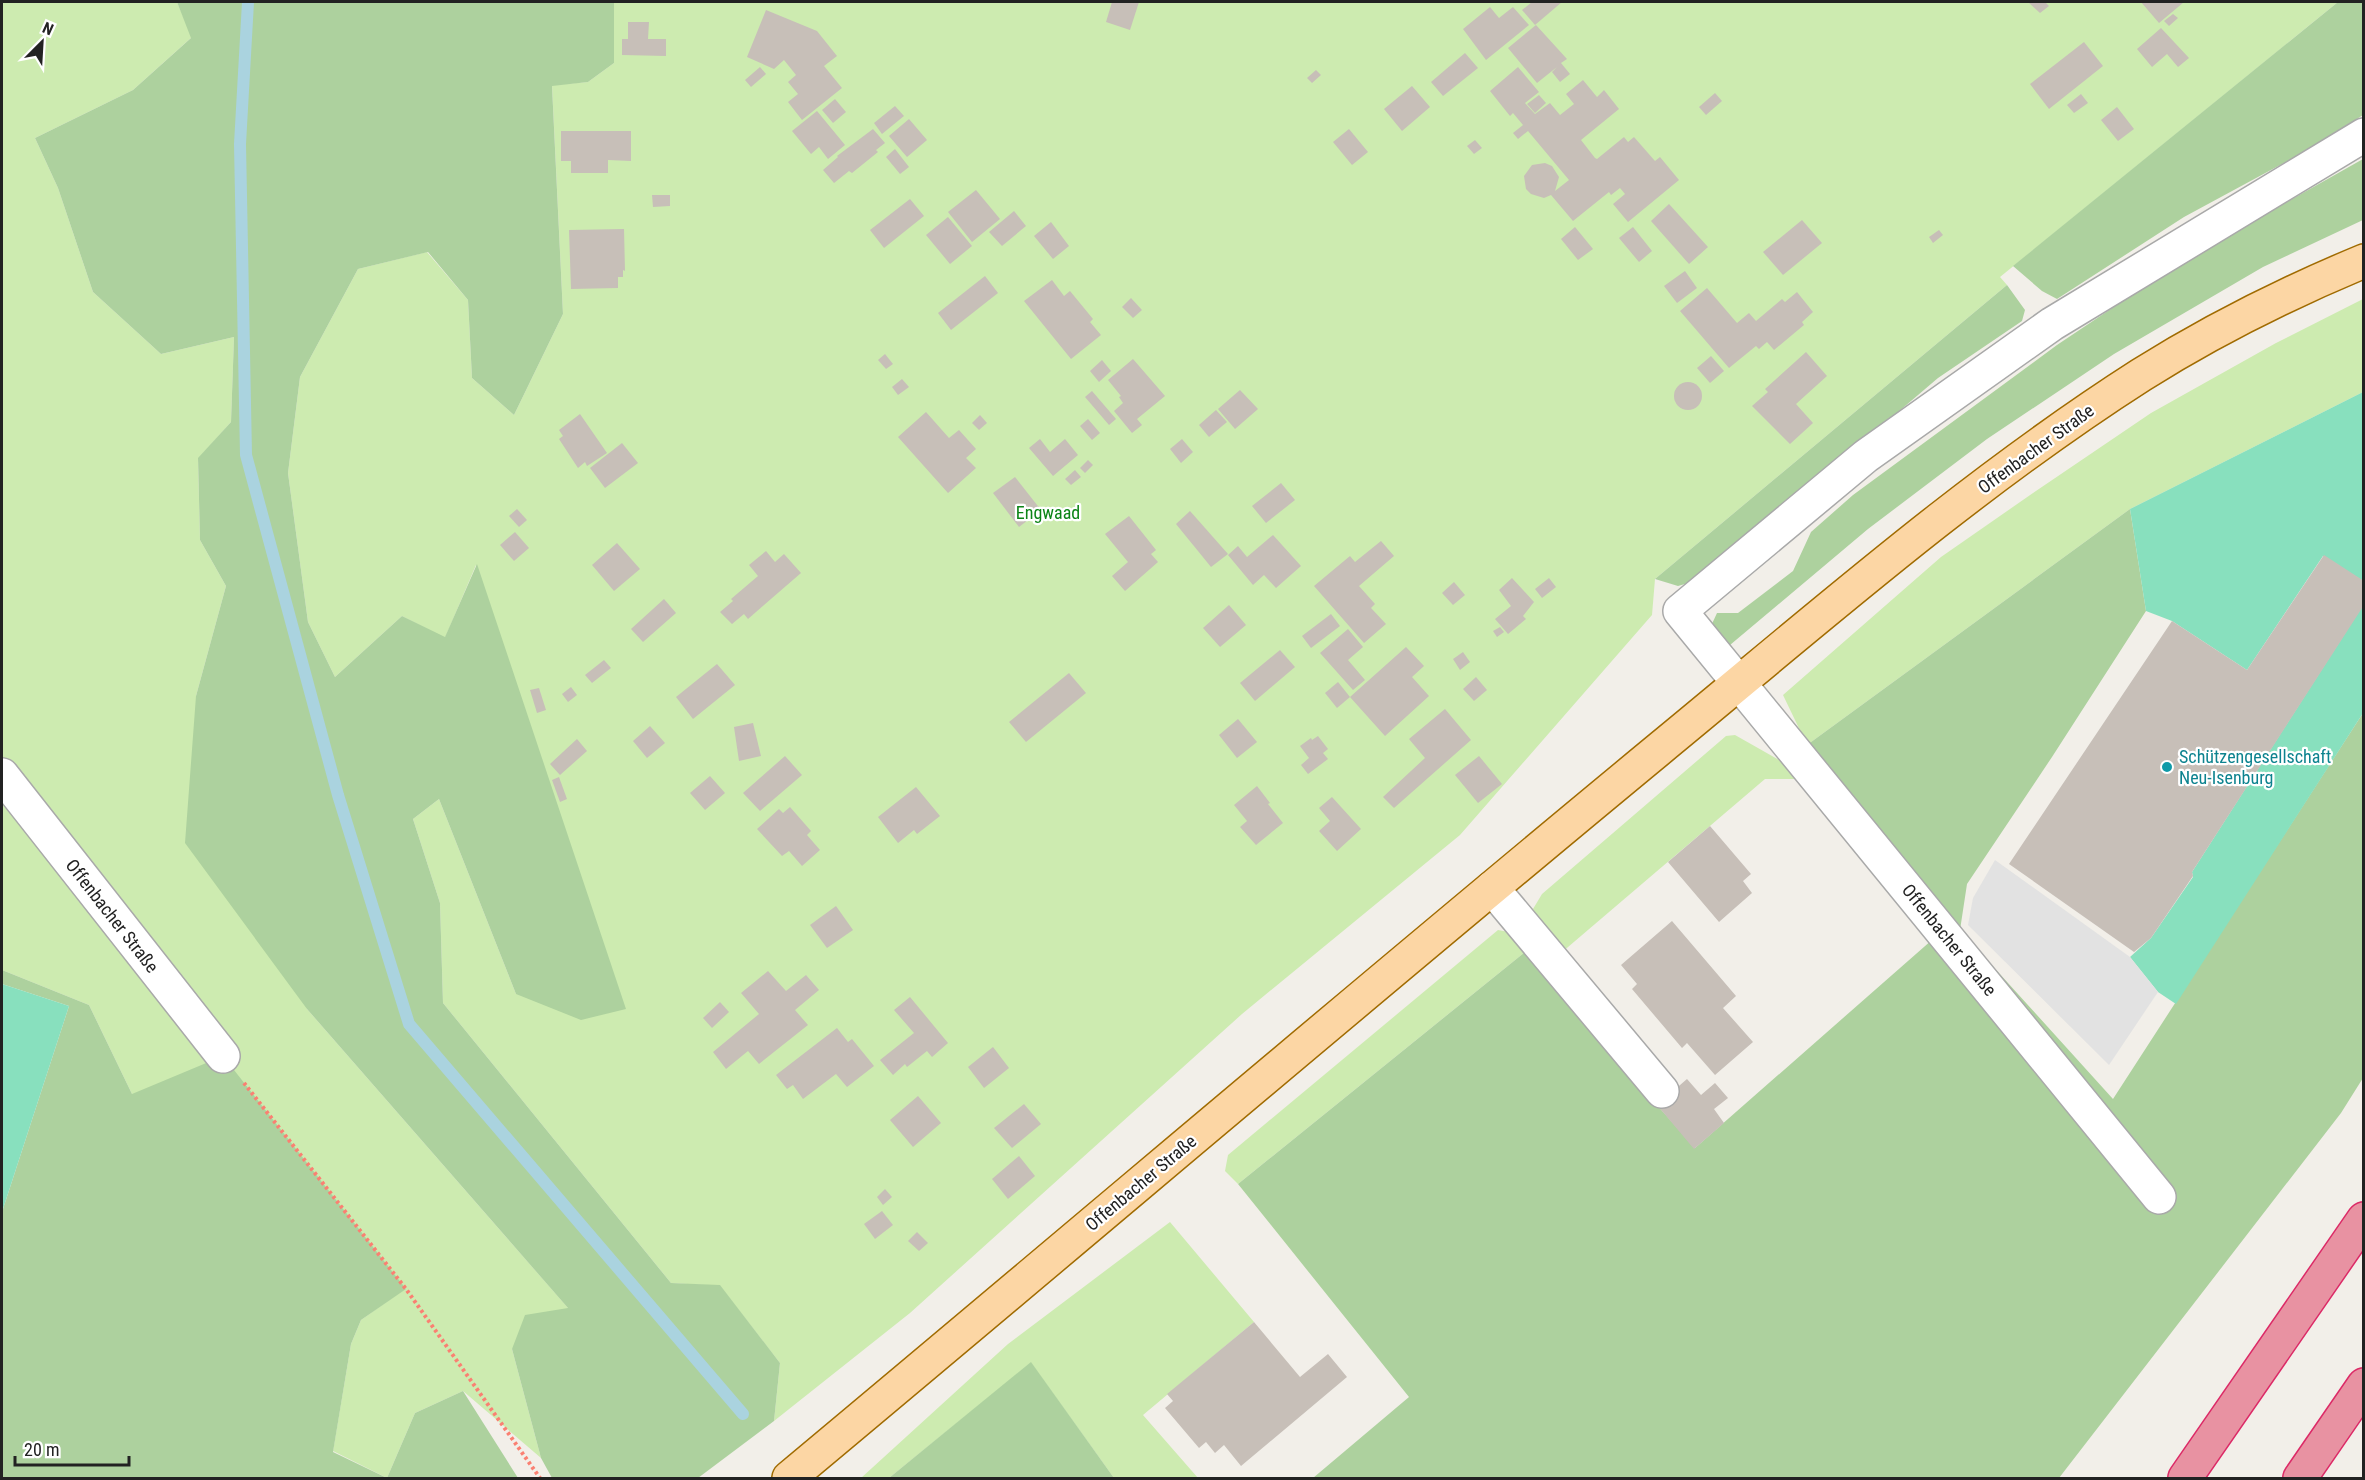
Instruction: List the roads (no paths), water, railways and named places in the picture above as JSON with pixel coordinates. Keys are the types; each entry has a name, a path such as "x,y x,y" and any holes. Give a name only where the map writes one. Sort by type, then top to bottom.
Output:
{"highway":[{"path":"2185,1479 2364,1219"},
{"path":"2300,1479 2364,1385"}],"main road":[{"name":"Offenbacher Straße","path":"789,1479 1492,888 1926,530 2031,450 2124,387 2225,327 2309,284 2364,261"}],"lane":[{"path":"1740,683 1680,611 1866,456 2052,324 2364,135"},
{"name":"Offenbacher Straße","path":"1740,683 2159,1197"},
{"name":"Offenbacher Straße","path":"2,775 223,1056"},
{"path":"1492,888 1662,1091"}],"waterway":[{"path":"248,2 240,144 246,455 338,795 409,1024 743,1414"}],"place":[{"name":"Schützengesellschaft Neu-Isenburg","path":"2167,767"}],"park label":[{"name":"Engwaad","path":"1048,513"}]}
